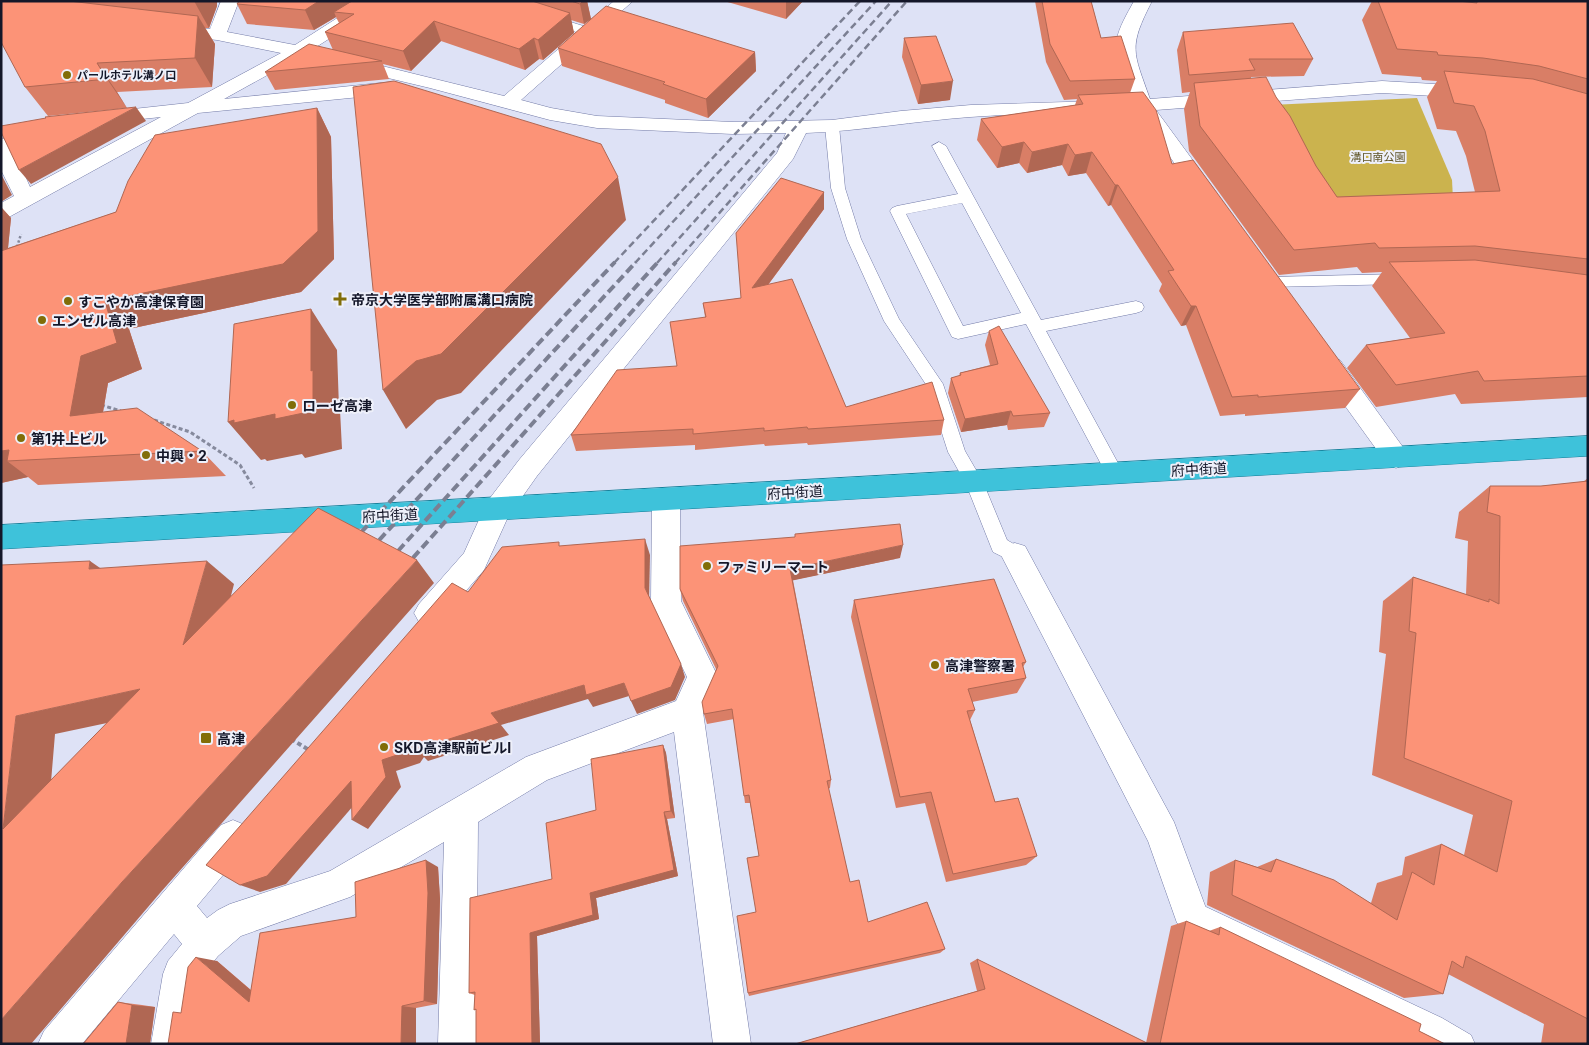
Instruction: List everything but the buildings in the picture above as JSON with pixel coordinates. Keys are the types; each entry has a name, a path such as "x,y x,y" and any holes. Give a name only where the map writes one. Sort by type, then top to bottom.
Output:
{"highway":[{"name":"府中街道","path":"1,537 1588,446"}],"street":[{"path":"217,35 230,1"},
{"path":"1,212 298,51 376,1"},
{"path":"507,103 626,1"},
{"path":"1143,1 1130,26 1125,43 1128,60 1143,105 1218,209"},
{"path":"158,29 217,35 298,51 434,83 550,114 597,122 669,126 832,126 901,117 971,111 1143,105 1382,87 1445,89 1484,94"},
{"path":"82,120 434,83"},
{"path":"410,634 474,561 497,510 528,468 786,155 799,127"},
{"path":"4,134 20,190 29,197"},
{"path":"1264,273 1286,306"},
{"path":"1321,353 1396,457"},
{"path":"666,500 666,602 704,677 687,712 732,1044"},
{"path":"1015,555 1162,834 1189,911"},
{"path":"170,1044 181,974 205,943 230,922 338,885 537,768 687,712"},
{"path":"457,1044 461,813"},
{"path":"57,1044 250,818"},
{"path":"174,906 205,943"}],"lane":[{"path":"537,16 589,32"},
{"path":"832,126 838,188 854,238 892,321 934,384 958,452 974,482 1000,546 1015,555"},
{"path":"939,146 1115,474"},
{"path":"967,198 897,211 958,333 1136,307"},
{"path":"1264,273 1416,278"},
{"path":"1189,911 1424,1023 1462,1044"}],"path":[{"path":"15,254 23,228 29,197"},
{"path":"94,402 128,413"},
{"path":"145,418 190,432 240,465 254,488"},
{"path":"285,735 309,750"}],"green space":[{"name":"溝口南公園","path":"1417,98 1452,180 1454,218 1309,211 1271,105"}],"railway":[{"path":"614,263 860,1"},
{"path":"635,263 876,1"},
{"path":"657,263 892,1"},
{"path":"675,263 907,1"},
{"path":"352,542 615,262"},
{"path":"370,550 636,262"},
{"path":"389,561 658,262"},
{"path":"404,568 676,262"}],"place":[{"name":"パールホテル溝ノ口","path":"67,75"},
{"name":"帝京大学医学部附属溝口病院","path":"340,299"},
{"name":"すこやか高津保育園","path":"68,301"},
{"name":"エンゼル高津","path":"42,320"},
{"name":"ローゼ高津","path":"292,405"},
{"name":"第1井上ビル","path":"21,438"},
{"name":"中興・2","path":"146,455"},
{"name":"ファミリーマート","path":"707,566"},
{"name":"高津警察署","path":"935,665"},
{"name":"高津","path":"206,738"},
{"name":"SKD高津駅前ビルⅠ","path":"384,747"}]}
